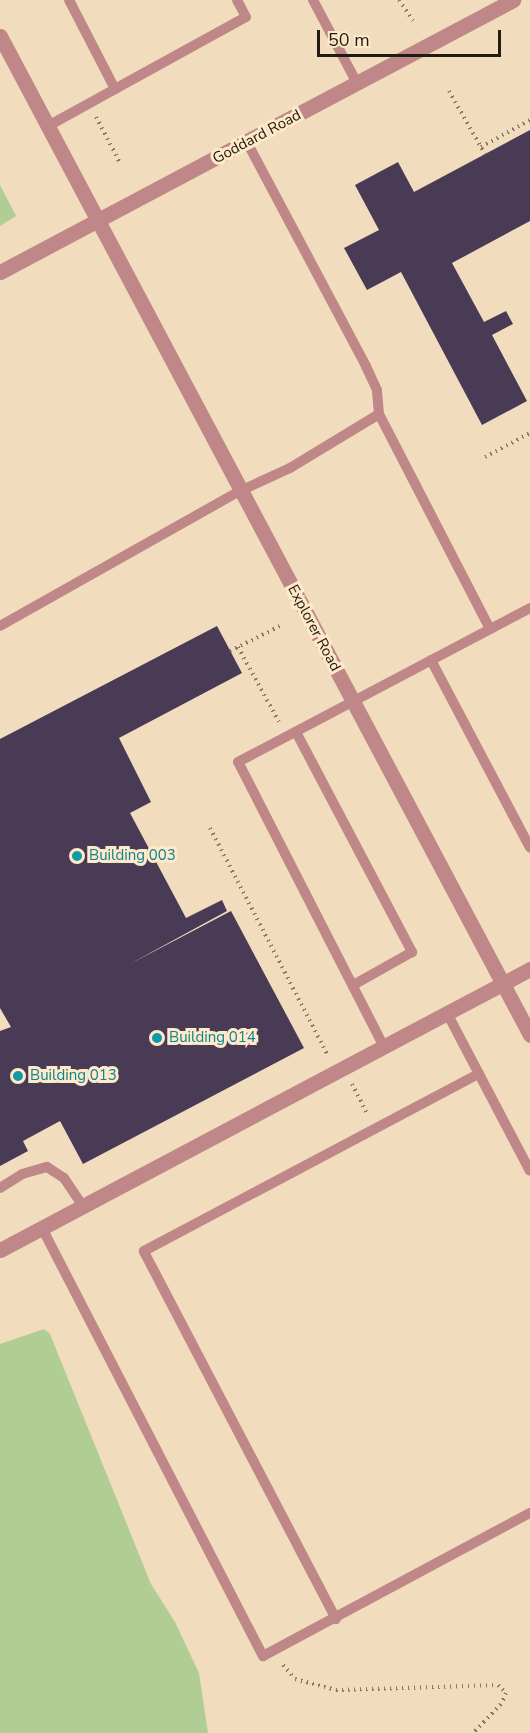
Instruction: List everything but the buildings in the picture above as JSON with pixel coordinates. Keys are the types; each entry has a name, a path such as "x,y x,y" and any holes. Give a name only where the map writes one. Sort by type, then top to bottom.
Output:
{"street":[{"name":"Goddard Road","path":"0,272 513,0"},
{"name":"Explorer Road","path":"0,36 530,1035"},
{"path":"0,1250 530,969"}],"lane":[{"path":"69,0 115,88"},
{"path":"48,126 246,17 237,0"},
{"path":"313,0 357,83"},
{"path":"247,142 366,366 377,390 379,414 490,629"},
{"path":"0,626 240,491 290,468 379,414"},
{"path":"383,1045 355,984 238,762 530,608"},
{"path":"431,660 530,848"},
{"path":"296,732 412,952 355,984"},
{"path":"447,1013 530,1171"},
{"path":"336,1619 144,1251 479,1074"},
{"path":"0,1188 22,1174 46,1167 64,1178 83,1206"},
{"path":"42,1228 263,1656 336,1619 530,1513"}],"path":[{"path":"399,0 413,21"},
{"path":"450,91 485,154"},
{"path":"88,104 120,163"},
{"path":"480,147 530,120"},
{"path":"485,457 530,433"},
{"path":"230,651 282,625"},
{"path":"238,647 279,722"},
{"path":"210,828 328,1056"},
{"path":"349,1079 375,1129"},
{"path":"280,1662 295,1679 336,1690 498,1684 506,1693 501,1704 473,1733"}],"green space":[{"path":"0,185 16,216 0,226"},
{"path":"44,1329 50,1334 151,1584 175,1622 199,1673 208,1733 0,1733 0,1344"}],"place":[{"name":"Building 003","path":"77,856"},
{"name":"Building 014","path":"157,1038"},
{"name":"Building 013","path":"18,1076"}]}
